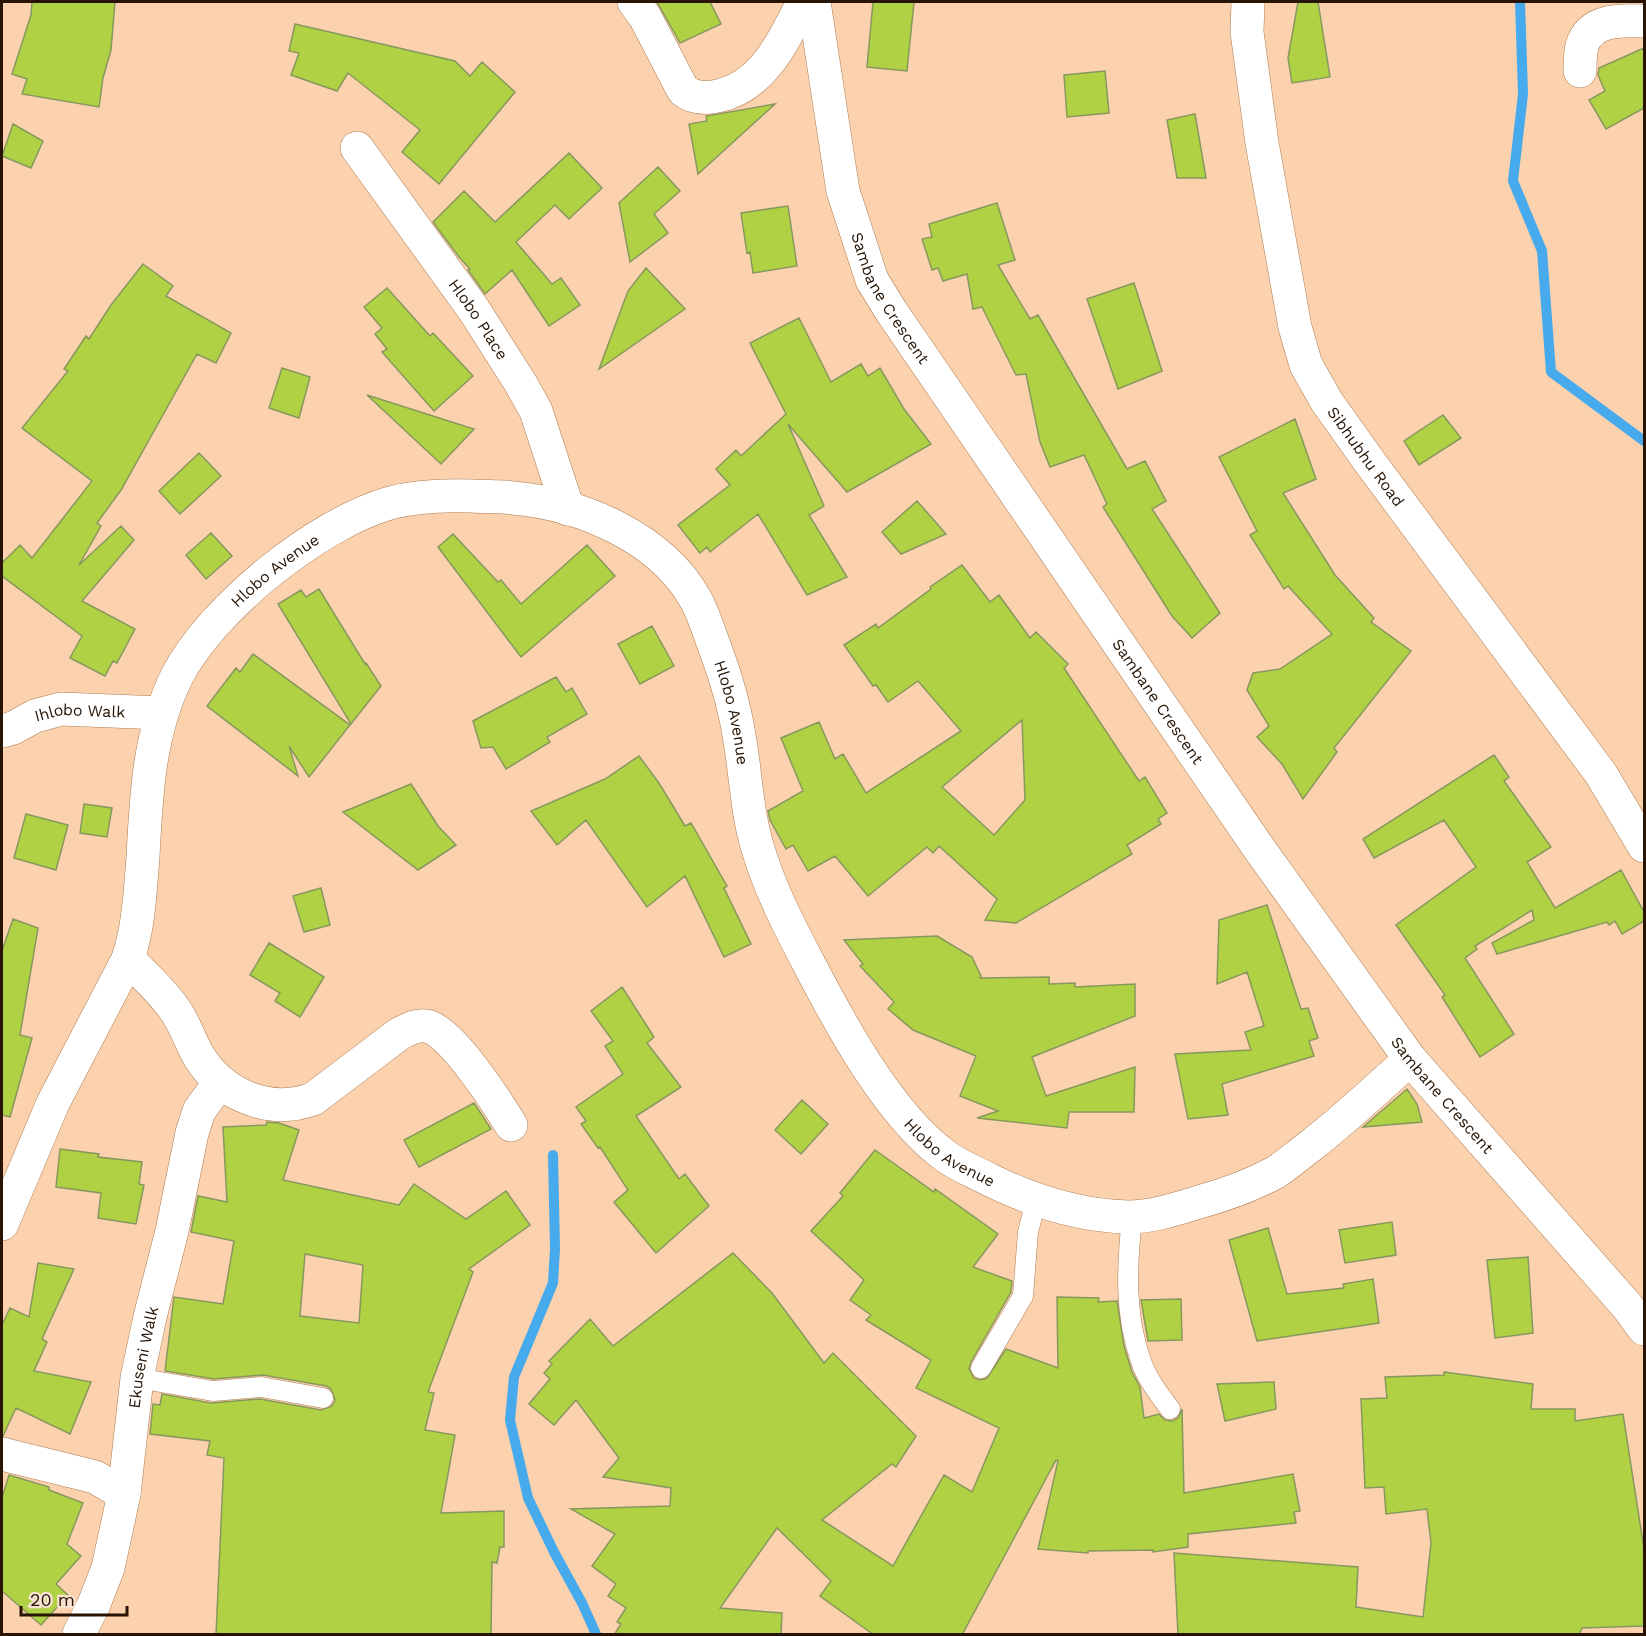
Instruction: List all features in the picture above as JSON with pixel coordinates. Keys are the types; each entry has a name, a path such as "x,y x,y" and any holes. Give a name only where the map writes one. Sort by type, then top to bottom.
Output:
{"street":[{"path":"634,2 645,17 682,90 690,96 712,97 724,95 757,77 771,61 803,2"},
{"name":"Sambane Crescent","path":"814,2 843,191 872,280 953,404 1258,847 1410,1059 1627,1306 1644,1329"},
{"name":"Sibhubhu Road","path":"1248,2 1247,32 1262,143 1295,327 1306,365 1327,402 1369,461 1601,774 1644,846"},
{"path":"1580,71 1582,46 1590,32 1602,23 1644,21"},
{"name":"Hlobo Place","path":"357,148 474,309 521,384 536,411 568,509"},
{"name":"Hlobo Avenue","path":"128,959 139,921 147,791 150,764 162,713 179,673 214,626 236,602 307,543 371,510 394,502 423,497 516,498 568,509 608,522 641,542 674,569 695,599 732,693 756,845 774,896 836,1017 909,1122 946,1157 1036,1201 1087,1213 1132,1217 1166,1211 1224,1195 1277,1171 1328,1132 1410,1059"},
{"name":"Ihlobo Walk","path":"2,731 13,728 35,716 61,709 162,713"},
{"path":"2,1224 53,1103 128,959 175,1010 198,1055 211,1074 230,1090 272,1105 299,1104 313,1099 399,1034 412,1027 423,1025 432,1028 452,1046 488,1088 511,1125"},
{"name":"Ekuseni Walk","path":"79,1635 108,1568 124,1494 137,1378 172,1232 192,1133 200,1111 220,1082"},
{"path":"2,1454 86,1474 124,1494"}],"lane":[{"path":"981,1368 1023,1296 1027,1240 1036,1201"},
{"path":"1132,1217 1128,1300 1133,1333 1145,1370 1170,1409"},
{"path":"137,1378 213,1391 261,1387 323,1398"}],"building":[{"path":"32,2 115,2 111,50 103,78 99,107 22,94 27,79 12,74 31,15"},
{"path":"657,2 710,2 721,24 680,43"},
{"path":"873,2 914,2 907,71 867,67"},
{"path":"1298,2 1318,2 1330,77 1292,83 1288,58"},
{"path":"295,24 455,61 470,76 482,62 515,92 439,184 402,152 420,130 348,73 337,91 291,75 299,53 289,51"},
{"path":"1644,48 1644,108 1606,129 1589,100 1605,91 1598,75 1599,68"},
{"path":"1105,71 1109,113 1067,117 1064,75"},
{"path":"775,104 698,174 689,124 707,121 706,116"},
{"path":"1195,114 1206,178 1177,178 1167,120"},
{"path":"13,124 43,141 31,168 2,156"},
{"path":"569,153 602,188 569,219 555,205 516,242 552,284 561,278 580,305 549,326 512,270 485,294 468,270 470,269 433,222 464,191 495,222"},
{"path":"658,167 680,191 654,214 668,233 630,262 619,203"},
{"path":"997,203 1015,260 998,265 1030,319 1038,315 1127,469 1145,461 1166,501 1152,509 1220,613 1192,638 1172,616 1103,507 1107,504 1084,455 1050,467 1040,442 1026,374 1016,375 982,307 973,309 967,274 943,281 938,268 932,270 922,239 932,237 929,224"},
{"path":"788,206 797,266 753,273 750,252 747,253 741,213"},
{"path":"143,264 173,286 166,296 231,333 216,363 197,354 121,490 97,523 101,526 79,565 121,526 134,540 82,601 135,629 117,663 113,661 105,676 70,658 82,636 2,576 2,563 20,545 32,558 92,481 22,428 68,371 64,369 86,336 89,339 111,305"},
{"path":"646,268 685,309 599,369 628,291"},
{"path":"1134,283 1162,371 1118,389 1087,299"},
{"path":"387,288 430,336 433,333 473,376 434,411 382,352 387,349 375,334 382,328 364,307"},
{"path":"799,318 831,382 861,364 868,376 880,368 904,409 931,444 847,492 788,424 824,506 809,515 847,577 807,595 758,514 710,552 707,547 700,553 678,525 730,485 716,469 736,450 741,456 786,414 750,343"},
{"path":"282,368 310,377 299,418 269,408"},
{"path":"367,395 474,429 441,464"},
{"path":"1443,415 1461,438 1419,465 1404,441"},
{"path":"1295,419 1316,479 1283,493 1335,575 1374,618 1371,622 1411,651 1334,748 1337,752 1303,799 1282,764 1257,737 1269,726 1247,690 1253,673 1280,669 1332,634 1288,586 1284,589 1250,535 1257,531 1219,457"},
{"path":"199,453 221,476 180,514 159,491"},
{"path":"917,501 946,534 901,554 882,532"},
{"path":"211,533 232,556 206,579 186,555"},
{"path":"453,534 498,582 501,580 521,604 587,545 615,576 521,657 438,547"},
{"path":"962,565 990,602 999,595 1030,638 1036,632 1068,664 1064,668 1139,781 1145,777 1167,813 1158,819 1161,824 1127,845 1132,854 1016,923 985,920 997,899 939,846 933,853 927,847 868,896 835,856 808,871 793,845 786,849 770,820 768,811 803,791 781,738 819,722 835,759 843,754 866,793 961,731 918,681 888,702 876,685 873,686 844,645 876,624 878,628 931,589 930,587","holes":["1022,720 1025,800 994,835 942,787"]},
{"path":"319,589 381,686 351,724 278,604 301,590 306,597"},
{"path":"652,626 674,666 640,684 618,644"},
{"path":"253,654 350,725 309,777 289,746 298,776 207,706 236,668 240,672"},
{"path":"556,677 566,692 572,688 587,714 547,737 550,742 506,769 493,747 481,748 473,721"},
{"path":"1494,755 1509,777 1504,781 1551,847 1527,862 1555,908 1621,870 1644,912 1644,921 1622,934 1615,921 1609,925 1607,922 1497,954 1492,943 1534,920 1532,910 1475,946 1477,949 1465,958 1514,1034 1480,1057 1442,997 1445,995 1396,925 1476,867 1444,820 1374,858 1363,839"},
{"path":"639,756 659,783 685,826 691,823 727,886 724,888 751,944 724,957 685,876 647,907 586,820 557,845 531,811 605,779"},
{"path":"411,784 438,826 456,845 418,870 343,812"},
{"path":"84,804 112,808 107,837 80,833"},
{"path":"26,814 68,825 56,870 14,858"},
{"path":"321,888 330,925 304,932 293,896"},
{"path":"1267,905 1301,1009 1308,1008 1318,1038 1309,1041 1314,1056 1222,1084 1228,1115 1188,1119 1175,1054 1251,1050 1245,1032 1264,1026 1247,972 1217,984 1219,920"},
{"path":"13,919 38,928 20,1035 32,1038 10,1117 2,1115 2,951"},
{"path":"937,936 972,957 980,978 1049,977 1049,984 1075,983 1075,987 1135,984 1135,1016 1032,1057 1046,1096 1135,1067 1134,1112 1069,1112 1067,1128 977,1118 998,1111 960,1096 976,1056 913,1030 888,1009 894,1002 860,966 863,964 844,940"},
{"path":"269,943 324,977 300,1017 275,1001 280,993 250,975"},
{"path":"622,987 654,1037 647,1043 681,1087 636,1116 679,1179 685,1174 709,1206 656,1253 614,1202 628,1190 600,1147 598,1148 581,1124 586,1121 576,1107 623,1074 605,1046 613,1041 591,1011"},
{"path":"1407,1089 1417,1104 1422,1122 1363,1127"},
{"path":"802,1100 828,1124 801,1154 775,1130"},
{"path":"474,1103 491,1129 419,1167 404,1140"},
{"path":"267,1122 279,1123 299,1130 283,1180 399,1205 414,1184 466,1219 506,1191 530,1225 469,1269 473,1272 428,1392 434,1393 425,1430 455,1435 441,1513 504,1511 504,1547 500,1547 497,1563 492,1562 491,1635 216,1635 224,1458 207,1455 210,1441 150,1434 153,1404 160,1405 162,1394 211,1403 260,1399 321,1410 332,1406 335,1400 331,1389 326,1386 263,1375 214,1379 165,1371 174,1297 223,1304 234,1241 191,1232 198,1196 227,1202 223,1127 266,1125","holes":["305,1254 363,1265 359,1323 300,1316"]},
{"path":"60,1149 99,1154 98,1157 142,1162 139,1184 144,1185 136,1224 98,1218 101,1193 56,1187"},
{"path":"875,1150 998,1234 973,1267 1012,1281 1011,1292 971,1362 969,1369 974,1378 980,1380 987,1378 1006,1349 1058,1368 1057,1297 1099,1298 1098,1302 1117,1301 1124,1346 1132,1372 1140,1387 1144,1418 1159,1414 1165,1420 1172,1421 1178,1418 1182,1409 1184,1493 1293,1474 1300,1511 1294,1512 1296,1523 1188,1534 1188,1547 1153,1552 1153,1550 1088,1551 1088,1553 1038,1549 1058,1461 1056,1460 962,1635 874,1635 820,1596 831,1581 777,1528 720,1608 782,1613 781,1635 614,1635 621,1624 617,1622 626,1608 608,1596 616,1584 592,1566 615,1534 571,1509 670,1506 671,1488 603,1477 619,1458 576,1400 554,1425 529,1404 550,1379 544,1373 552,1364 549,1361 590,1319 613,1346 733,1253 772,1293 824,1363 833,1353 916,1436 896,1467 892,1464 822,1520 893,1566 944,1475 972,1492 999,1428 916,1388 931,1360 866,1320 871,1315 850,1300 864,1280 811,1231 843,1196 840,1193"},
{"path":"1392,1222 1396,1255 1345,1263 1339,1230"},
{"path":"1268,1228 1287,1294 1344,1288 1343,1284 1373,1279 1379,1323 1257,1341 1229,1240"},
{"path":"1528,1257 1533,1333 1495,1338 1487,1260"},
{"path":"38,1263 74,1269 42,1339 47,1342 34,1371 91,1382 70,1434 16,1408 2,1436 2,1325 10,1308 29,1317"},
{"path":"1181,1299 1182,1340 1148,1341 1141,1300"},
{"path":"1444,1372 1533,1384 1531,1409 1575,1409 1575,1421 1623,1414 1644,1549 1644,1626 1582,1628 1579,1635 1178,1635 1174,1553 1358,1567 1356,1607 1423,1617 1431,1543 1427,1509 1386,1514 1384,1487 1365,1488 1361,1399 1387,1398 1385,1377 1444,1375"},
{"path":"1274,1382 1276,1409 1225,1421 1217,1384"},
{"path":"9,1475 49,1487 49,1490 83,1503 67,1544 81,1556 56,1584 68,1595 41,1625 2,1591 2,1498"}],"waterway":[{"path":"1520,2 1523,94 1513,181 1542,251 1551,372 1644,441"},
{"path":"553,1155 555,1249 553,1283 514,1377 510,1420 528,1498 596,1634"}]}
